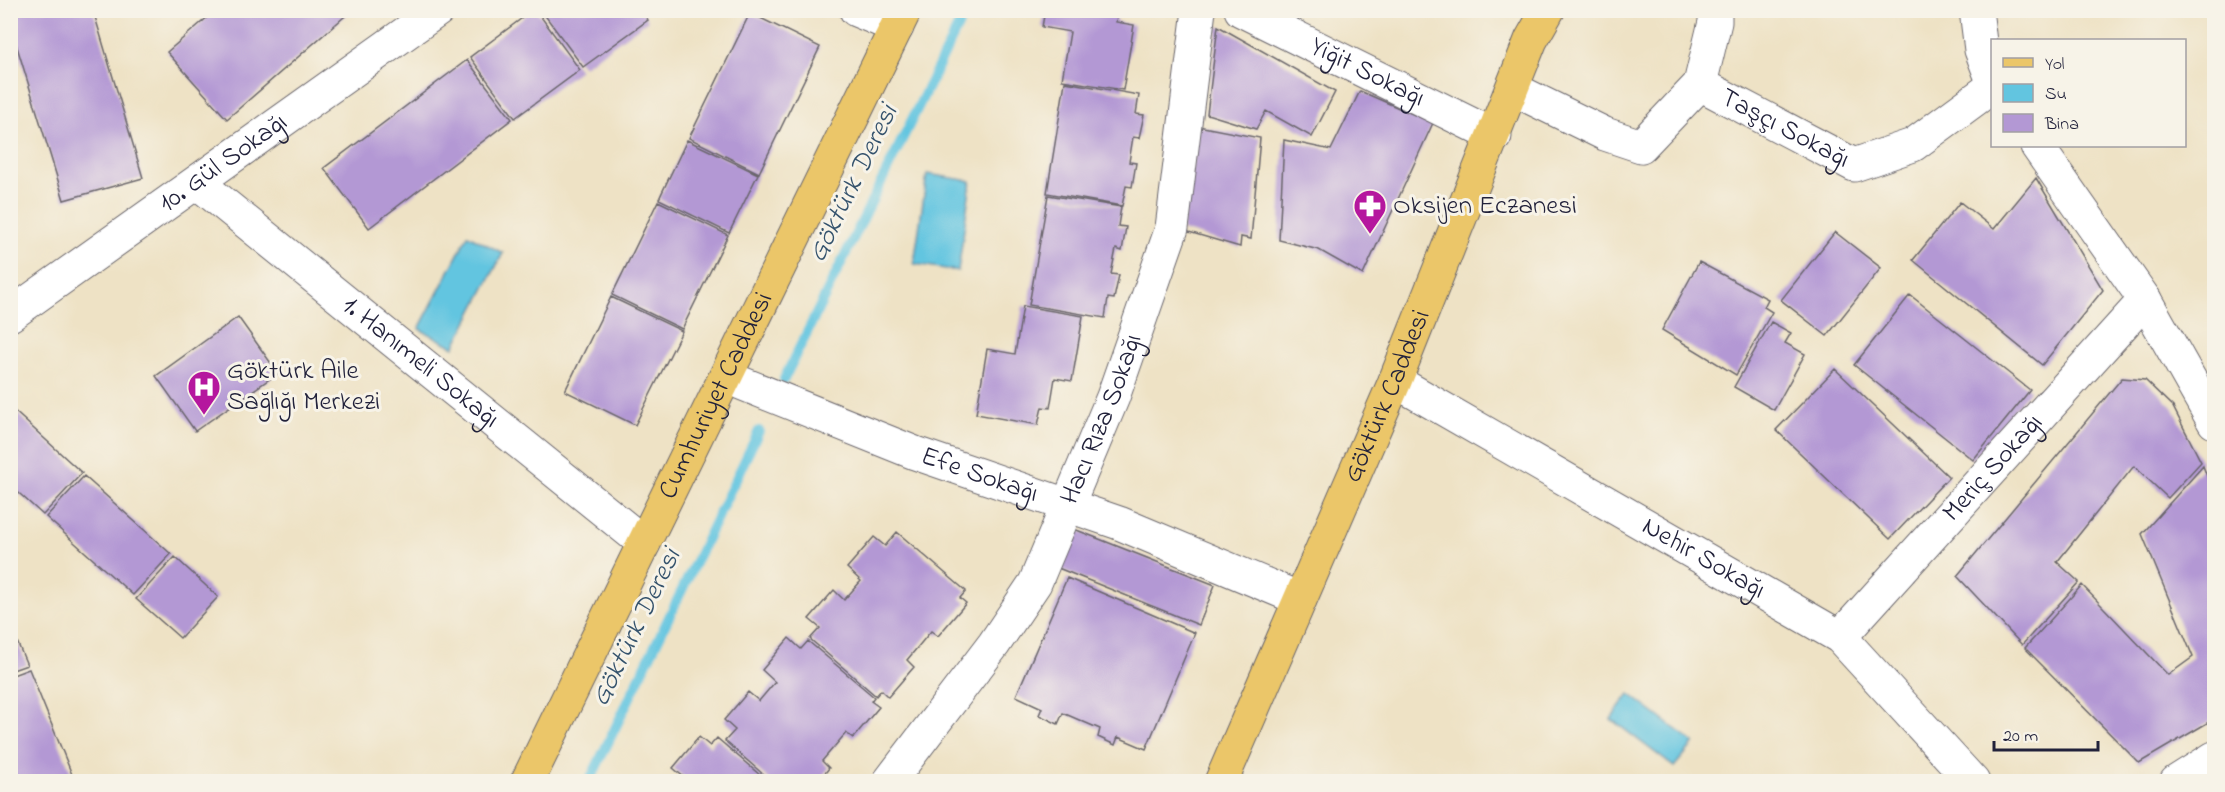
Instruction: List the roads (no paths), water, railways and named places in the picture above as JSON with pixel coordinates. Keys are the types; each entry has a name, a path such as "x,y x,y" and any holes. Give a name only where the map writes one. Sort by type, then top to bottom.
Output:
{"main road":[{"name":"Göktürk Caddesi","path":"1221,782 1395,381 1495,136 1531,40 1548,10"},
{"name":"Cumhuriyet Caddesi","path":"527,782 901,19"}],"street":[{"name":"10. Gül Sokağı","path":"10,315 438,10"},
{"path":"856,10 901,19"},
{"name":"Hacı Rıza Sokağı","path":"890,782 994,644 1035,583 1113,398 1172,228 1199,10"},
{"name":"Yiğit Sokağı","path":"1241,10 1495,136"},
{"path":"1513,89 1605,134 1641,146 1700,84 1715,22 1715,10"},
{"path":"1976,10 1980,50 1991,77"},
{"name":"Taşçı Sokağı","path":"1700,84 1854,165 1913,146 1991,88"},
{"path":"2038,147 2145,300 2214,422"},
{"name":"1. Hanımeli Sokağı","path":"198,183 644,543"},
{"name":"Meriç Sokağı","path":"1840,637 2145,300"},
{"name":"Efe Sokağı","path":"726,377 915,453 1119,523 1300,599"},
{"name":"Nehir Sokağı","path":"1395,381 1840,637 1973,782"},
{"path":"2176,782 2214,758"}],"water":[{"path":"927,174 971,181 958,271 914,264"},
{"path":"468,235 503,253 454,347 419,329"},
{"path":"1629,694 1694,743 1674,767 1611,719"}],"waterway":[{"name":"Göktürk Deresi","path":"784,379 966,10"},
{"name":"Göktürk Deresi","path":"589,782 759,431"}],"place":[{"name":"Oksijen Eczanesi","path":"1370,235"},
{"name":"Göktürk Aile Sağlığı Merkezi","path":"204,416"}]}
